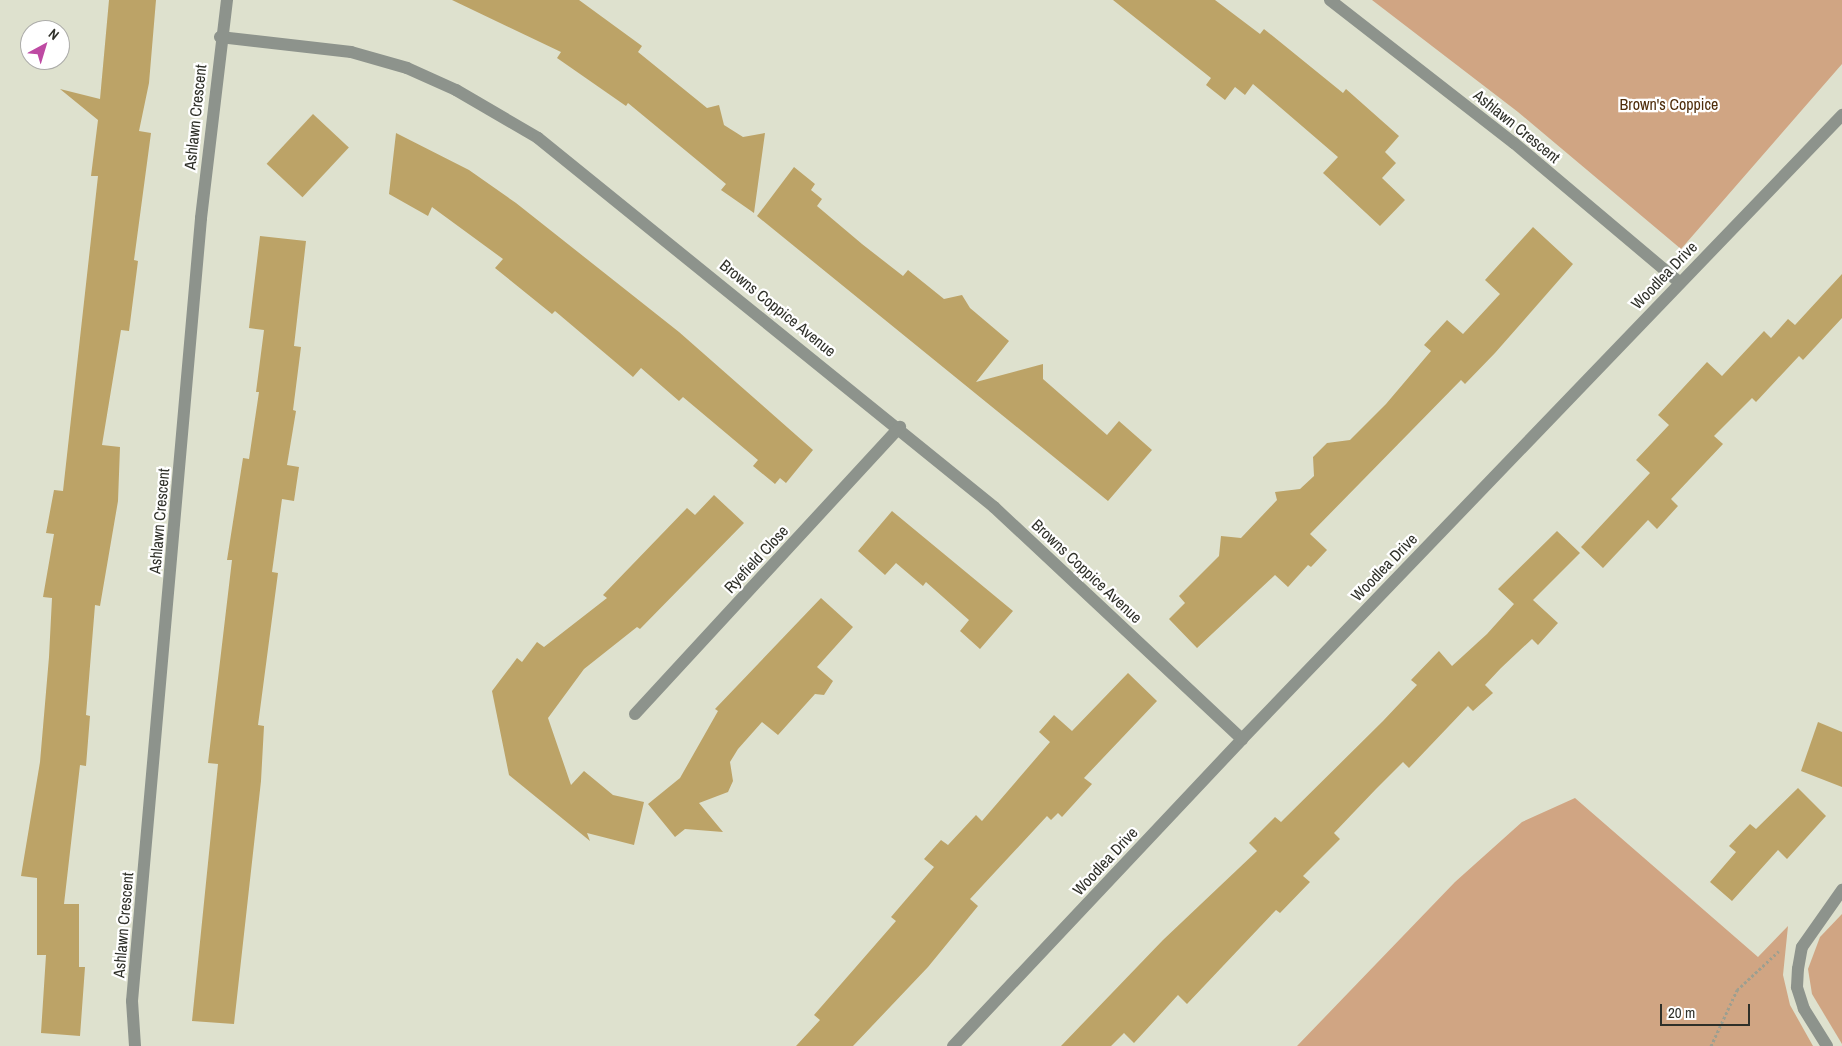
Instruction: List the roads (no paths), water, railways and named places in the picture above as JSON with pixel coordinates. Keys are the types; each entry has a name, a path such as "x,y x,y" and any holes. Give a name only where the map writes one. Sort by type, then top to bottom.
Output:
{"street":[{"name":"Ashlawn Crescent","path":"135,1046 132,1001 220,37 227,0"},
{"name":"Ashlawn Crescent","path":"1330,0 1514,143 1679,282"},
{"name":"Browns Coppice Avenue","path":"220,37 351,52 407,68 502,115 538,138 900,427 994,506 1242,739"},
{"name":"Woodlea Drive","path":"954,1046 1242,739 1679,282 1842,115"},
{"name":"Ryefield Close","path":"635,714 900,427"},
{"path":"1827,1046 1804,1009 1797,987 1798,969 1802,947 1842,890"}],"park label":[{"name":"Brown's Coppice","path":"1669,104"}]}
